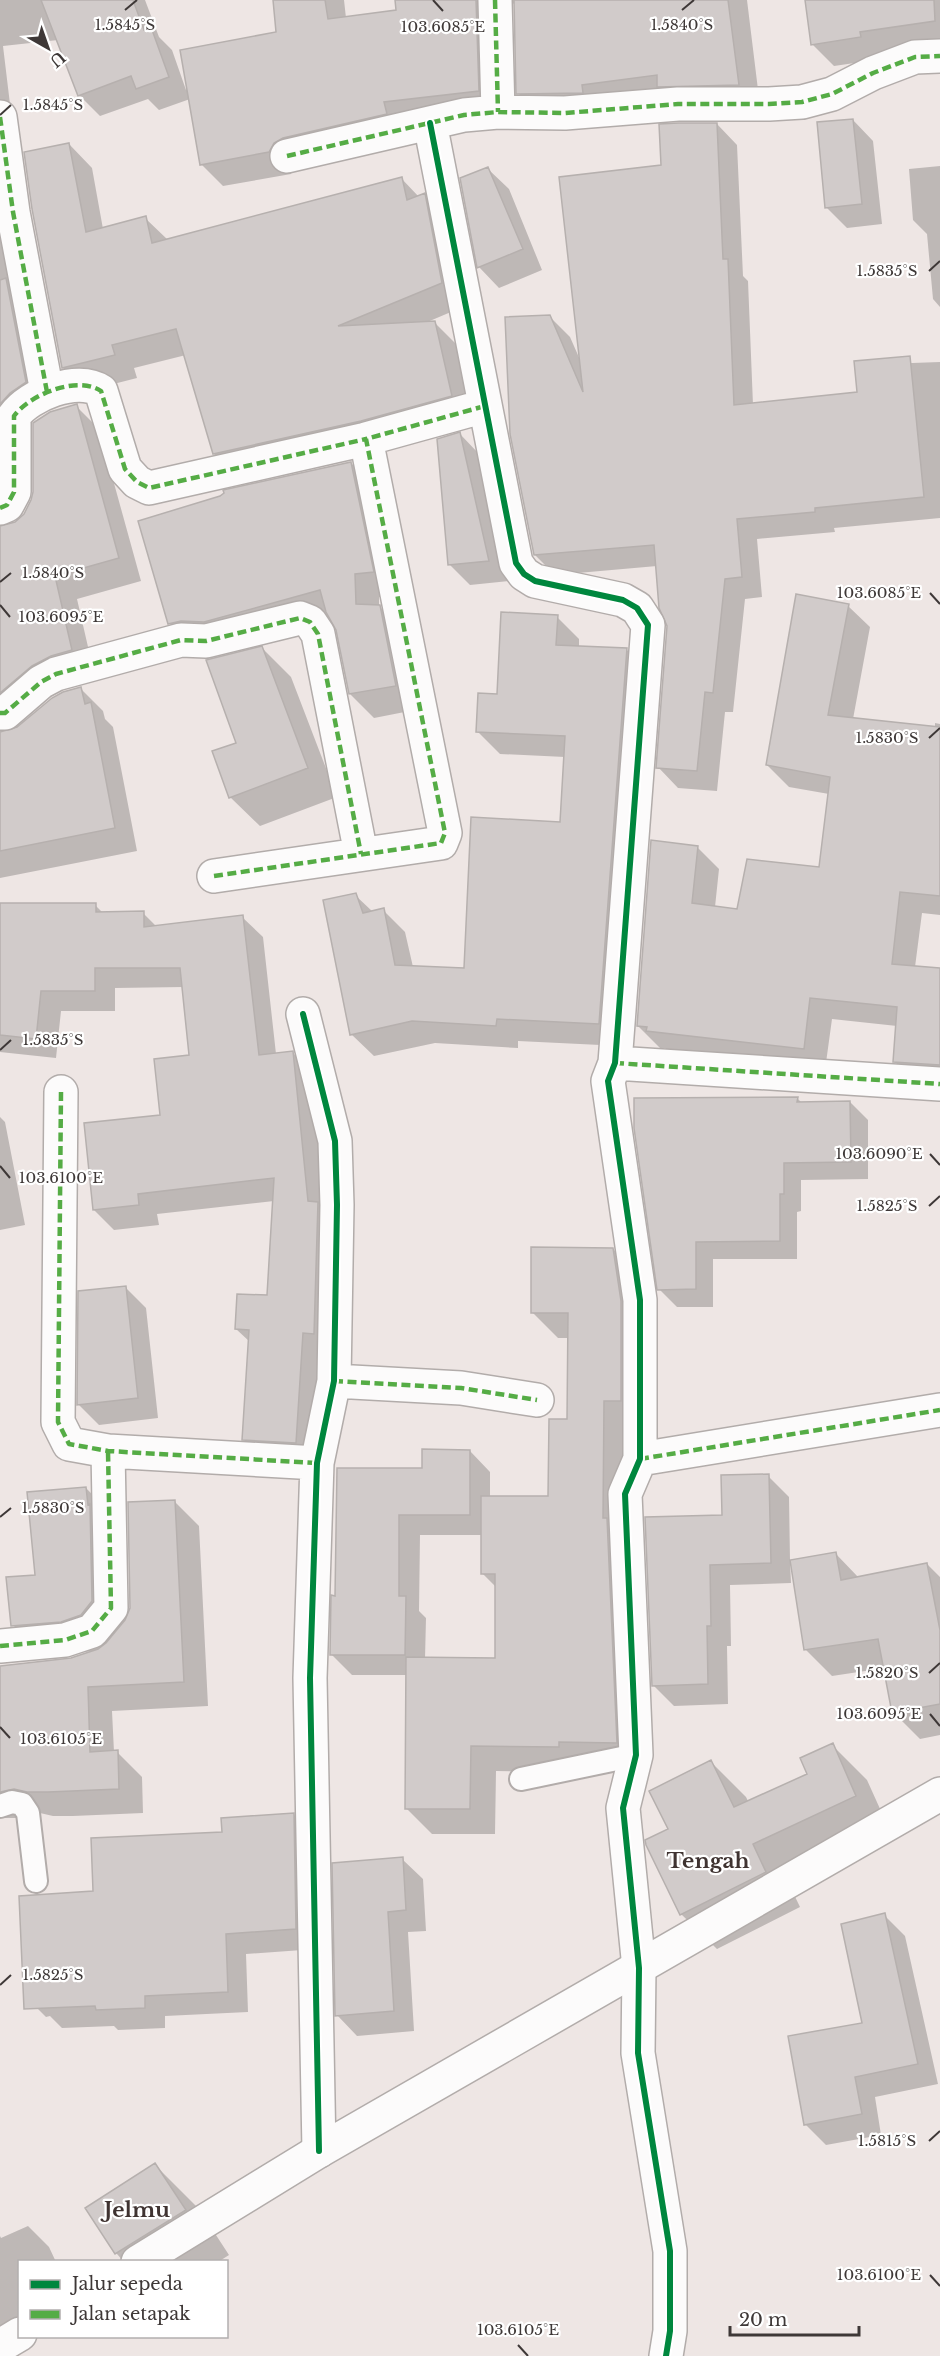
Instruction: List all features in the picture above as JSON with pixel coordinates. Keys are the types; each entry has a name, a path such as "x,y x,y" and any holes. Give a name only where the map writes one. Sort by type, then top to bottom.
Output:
{"street":[{"path":"495,0 498,112"},
{"path":"287,156 464,115 498,112 565,113 678,104 802,102 832,94 873,73 915,57 940,56"},
{"path":"0,117 13,212 46,392"},
{"path":"430,123 516,563 524,574 536,581 623,600 637,608 648,626 615,1063 609,1080 640,1300 640,1459 625,1494 636,1755 623,1808 639,1968 638,2053 670,2251 670,2331 666,2356"},
{"path":"0,508 7,505 14,492 14,417 19,409 46,392 83,384 92,385 101,391 125,469 137,482 149,488 366,439 485,406"},
{"path":"214,876 441,843 445,833 366,439"},
{"path":"0,713 18,704 41,682 56,675 181,640 206,641 300,618 310,622 318,634 361,854"},
{"path":"303,1014 335,1141 337,1206 334,1381 317,1463 310,1678 319,2151"},
{"path":"615,1063 940,1084"},
{"path":"60,1092 58,1422 69,1444 108,1451 317,1463"},
{"path":"334,1381 461,1388 537,1400"},
{"path":"640,1459 940,1410"},
{"path":"0,1647 65,1640 92,1631 111,1608 108,1451"},
{"path":"141,2260 319,2151 934,1797"},
{"path":"0,2346 18,2335"}],"lane":[{"path":"521,1779 636,1755"},
{"path":"0,1806 12,1802 21,1804 28,1813 36,1881"}],"building":[{"path":"41,0 133,0 144,30 151,27 169,77 136,89 131,76 78,96"},
{"path":"273,0 325,0 328,19 396,10 395,0 476,0 479,91 384,102 387,114 283,138 274,143 269,152 200,165 180,50 276,32"},
{"path":"514,0 728,0 739,85 657,87 657,75 582,85 583,93 516,94"},
{"path":"805,0 934,0 935,21 860,32 861,37 811,45"},
{"path":"853,119 862,204 825,208 817,122"},
{"path":"717,123 723,259 728,259 734,405 857,392 854,361 910,356 924,497 815,508 815,512 737,519 742,577 725,579 713,693 705,692 697,771 656,768 667,626 659,608 654,545 534,555 510,434 505,317 550,315 583,392 559,177 661,165 659,124"},
{"path":"69,143 86,232 146,216 152,243 402,177 407,200 425,193 442,283 338,326 435,321 452,396 361,421 213,454 176,329 112,345 115,355 62,368 32,209 24,152"},
{"path":"488,167 523,249 477,268 460,178"},
{"path":"6,278 26,382 10,393 0,404 0,280"},
{"path":"77,404 119,558 55,576 72,650 51,656 32,666 0,693 0,526 15,522 24,514 31,500 33,423 50,412"},
{"path":"460,432 489,561 448,565 437,439"},
{"path":"351,462 374,572 355,574 356,604 380,605 396,686 349,694 336,630 326,612 320,590 204,622 181,621 168,624 138,521 220,496 224,493 223,490"},
{"path":"796,594 849,604 828,715 940,727 940,896 900,892 892,964 940,968 940,1065 893,1062 897,1007 810,998 804,1049 646,1031 647,1027 637,1026 651,840 698,846 692,903 737,909 747,859 819,867 830,777 766,765"},
{"path":"501,612 558,615 556,645 627,648 599,1024 497,1019 496,1026 412,1021 350,1035 323,900 356,893 363,913 384,908 395,965 464,968 471,817 560,822 565,736 476,732 478,693 497,694"},
{"path":"262,646 308,768 229,798 212,751 236,743 206,660"},
{"path":"81,687 85,704 91,702 115,828 0,851 0,732 17,727 52,698"},
{"path":"0,903 96,903 96,912 144,911 144,927 243,915 259,1055 293,1051 308,1201 318,1202 314,1334 303,1333 296,1443 242,1440 249,1330 235,1329 237,1294 267,1295 274,1178 138,1194 139,1205 93,1210 84,1123 160,1115 154,1059 189,1055 180,968 95,968 95,991 41,991 36,1039 0,1035"},
{"path":"798,1097 797,1102 850,1101 851,1162 784,1163 784,1194 780,1194 780,1241 696,1242 696,1289 657,1290 634,1128 634,1098"},
{"path":"531,1247 613,1248 621,1301 621,1401 604,1401 603,1518 607,1518 617,1743 559,1742 559,1747 471,1746 470,1809 405,1809 406,1657 495,1658 495,1574 481,1574 481,1496 548,1496 549,1419 567,1419 568,1313 531,1313"},
{"path":"126,1286 138,1398 77,1405 78,1291"},
{"path":"422,1449 470,1450 470,1515 399,1515 399,1596 406,1596 405,1655 330,1655 331,1595 335,1596 337,1468 422,1468"},
{"path":"769,1474 771,1563 710,1565 711,1626 707,1626 708,1684 652,1686 645,1517 722,1515 721,1475"},
{"path":"86,1487 88,1505 90,1504 92,1601 81,1615 61,1622 11,1626 6,1577 35,1575 27,1492"},
{"path":"175,1500 184,1682 88,1687 90,1752 118,1750 119,1789 27,1792 14,1789 0,1792 0,1666 71,1658 98,1649 106,1643 125,1620 130,1608 128,1502"},
{"path":"836,1552 841,1580 927,1563 940,1630 940,1704 892,1713 878,1639 804,1650 790,1560"},
{"path":"833,1743 856,1796 753,1844 766,1872 680,1915 646,1845 645,1840 668,1829 649,1791 711,1760 734,1807 807,1774 800,1758"},
{"path":"294,1813 296,1929 226,1934 228,1992 145,1996 145,2008 96,2010 95,2006 24,2009 19,1896 93,1891 91,1838 222,1832 221,1818"},
{"path":"403,1857 406,1910 388,1912 394,2011 335,2016 332,1863"},
{"path":"885,1913 918,2064 855,2077 862,2114 804,2125 788,2036 862,2023 841,1924"},
{"path":"155,2163 186,2210 115,2254 85,2208"}],"marked path":[{"path":"495,0 498,112"},
{"path":"287,156 464,115 498,112 565,113 678,104 802,102 832,94 873,73 915,57 940,56"},
{"path":"0,117 13,212 47,392"},
{"path":"0,508 7,505 14,492 14,416 31,401 67,386 79,385 101,391 125,469 137,482 149,488 366,439"},
{"path":"214,876 441,843 445,833 366,439 485,406"},
{"path":"0,713 5,713 41,682 56,674 181,640 206,641 300,618 310,622 318,634 361,854"},
{"path":"615,1063 940,1084"},
{"path":"61,1092 58,1422 69,1444 108,1451 317,1463"},
{"path":"334,1381 461,1388 537,1400"},
{"path":"640,1459 940,1410"},
{"path":"0,1646 65,1640 92,1631 111,1608 108,1451"}],"cycle path":[{"path":"430,123 516,563 524,574 535,581 623,600 637,608 648,625 615,1063 608,1081 640,1300 640,1459 625,1494 636,1755 623,1808 639,1968 638,2053 670,2251 670,2331 666,2356"},
{"path":"303,1014 335,1141 337,1205 334,1381 317,1463 310,1678 319,2151"}],"district":[{"name":"Tengah","path":"708,1861"},
{"name":"Jelmu","path":"137,2210"}]}
